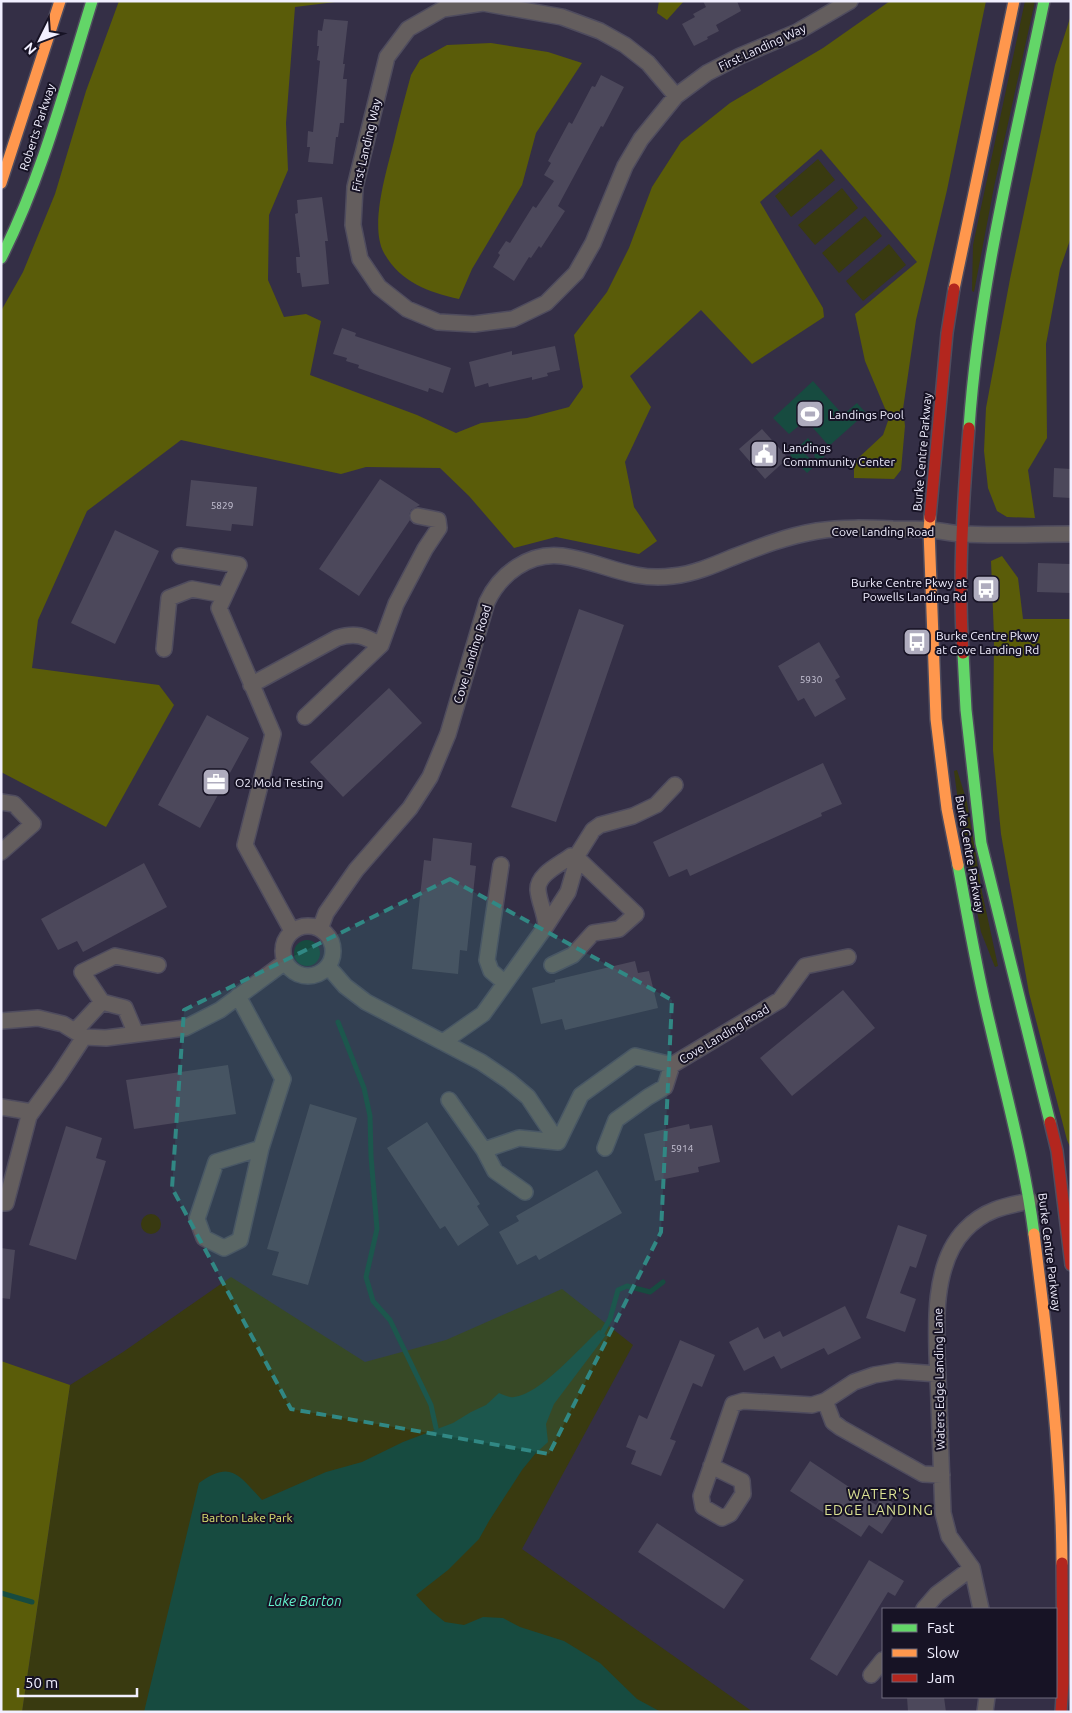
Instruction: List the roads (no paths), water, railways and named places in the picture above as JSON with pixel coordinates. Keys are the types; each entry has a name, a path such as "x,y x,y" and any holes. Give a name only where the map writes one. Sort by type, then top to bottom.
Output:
{"main road":[{"name":"Roberts Parkway","path":"1,183 60,1"},
{"name":"Roberts Parkway","path":"1,258 15,230 36,176 92,1"},
{"name":"Burke Centre Parkway","path":"1014,1 950,314 929,530 936,719 948,809 989,1023 1034,1200 1053,1387 1062,1531 1063,1683 1061,1712"},
{"name":"Burke Centre Parkway","path":"1044,1 998,222 980,320 972,379 961,534 961,626 963,677 981,842 1057,1151 1071,1265"}],"street":[{"name":"First Landing Way","path":"676,96 648,63 624,45 600,31 562,17 483,3 443,9 408,29 387,57 355,187 352,225 360,259 379,287 407,309 438,322 474,324 513,320 546,303 576,273 593,243 626,166 637,146 676,96 707,73 740,56 797,32 850,1"},
{"path":"305,717 381,644 396,604 425,549 439,528 438,520 418,516"},
{"name":"Cove Landing Road","path":"320,929 326,913 356,870 410,808 430,777 448,734 487,602 502,578 514,568 527,561 560,556 578,559 630,575 672,577 696,572 765,545 818,531 854,528 929,530 961,534 1071,534"},
{"path":"180,556 239,565 219,608 273,734 245,845 292,931"},
{"path":"164,649 169,598 192,589 225,595"},
{"path":"251,685 337,638 349,634 362,636 381,644"},
{"path":"443,1042 483,1014 546,926 568,892 576,857 593,830 600,825 633,816 656,804 675,786"},
{"path":"1,802 14,804 33,824 1,852"},
{"path":"546,926 545,913 538,888 542,879 551,870 571,856 576,857 636,914 619,929 593,932 573,955 552,965"},
{"path":"501,865 487,960 491,971 504,983"},
{"path":"306,926 320,929 330,941 332,948 332,956 325,969 319,973 305,976 293,971 285,962 283,952 284,944 292,931 306,926"},
{"path":"136,1034 125,1008 102,1002 82,972 115,956 158,965"},
{"name":"Cove Landing Road","path":"605,1148 616,1120 665,1087 672,1065 780,1000 805,966 848,957"},
{"path":"1,1021 38,1018 62,1024 80,1034 106,1038 185,1028 220,1010 285,962"},
{"path":"325,969 332,971 345,986 366,1002 481,1062 509,1081 528,1098 558,1142"},
{"path":"238,996 283,1079 261,1148 240,1240 224,1248 204,1238 196,1219 216,1162 261,1148"},
{"path":"1,1203 6,1203 8,1171 29,1116 102,1002"},
{"name":"Cove Landing Road","path":"558,1142 581,1095 635,1056 672,1065"},
{"path":"449,1100 484,1150 495,1171 525,1192"},
{"path":"1,1107 32,1112"},
{"path":"484,1150 520,1138 558,1142"},
{"name":"Waters Edge Landing Lane","path":"981,1608 972,1568 949,1536 944,1523 938,1374 938,1302 941,1281 948,1258 965,1230 992,1210 1034,1200"},
{"path":"711,1466 733,1404 743,1401 812,1404 825,1401 854,1382 874,1375 897,1372 938,1374"},
{"path":"825,1401 833,1422 842,1428 923,1474 942,1475"},
{"path":"925,1608 937,1594 972,1568"},
{"path":"870,1675 882,1661"},
{"path":"984,1712 987,1698"}],"water":[{"name":"Landings Pool","path":"813,381 843,415 857,403 866,413 829,446 806,420 789,434 773,418"},
{"path":"808,438 814,445 809,449 806,448 805,454 812,460 819,450 825,456 807,473 790,455"},
{"path":"307,940 316,944 320,953 316,962 307,966 298,962 294,953 298,944"},
{"name":"Lake Barton","path":"599,1330 606,1335 554,1404 546,1424 548,1442 522,1470 479,1539 448,1570 416,1595 445,1622 464,1625 483,1617 503,1618 520,1627 564,1641 600,1663 637,1699 661,1712 144,1712 199,1483 220,1472 227,1472 241,1478 262,1500 326,1472 362,1462 403,1442 453,1423 486,1405 499,1393 508,1397 514,1397 535,1388 559,1370"}],"waterway":[{"path":"338,1022 364,1088 370,1116 377,1229 366,1277 373,1301 390,1320 431,1405 436,1428"},
{"path":"602,1333 610,1319 618,1290 627,1286 650,1292 663,1282"},
{"path":"1,1593 32,1602"}],"place":[{"name":"Landings Pool","path":"810,414"},
{"name":"Landings Commmunity Center","path":"764,454"},
{"name":"Burke Centre Pkwy at Powells Landing Rd","path":"986,589"},
{"name":"Burke Centre Pkwy at Cove Landing Rd","path":"917,642"},
{"name":"O2 Mold Testing","path":"216,782"}],"district":[{"name":"WATER'S EDGE LANDING","path":"879,1502"}],"park label":[{"name":"Barton Lake Park","path":"247,1517"}]}
